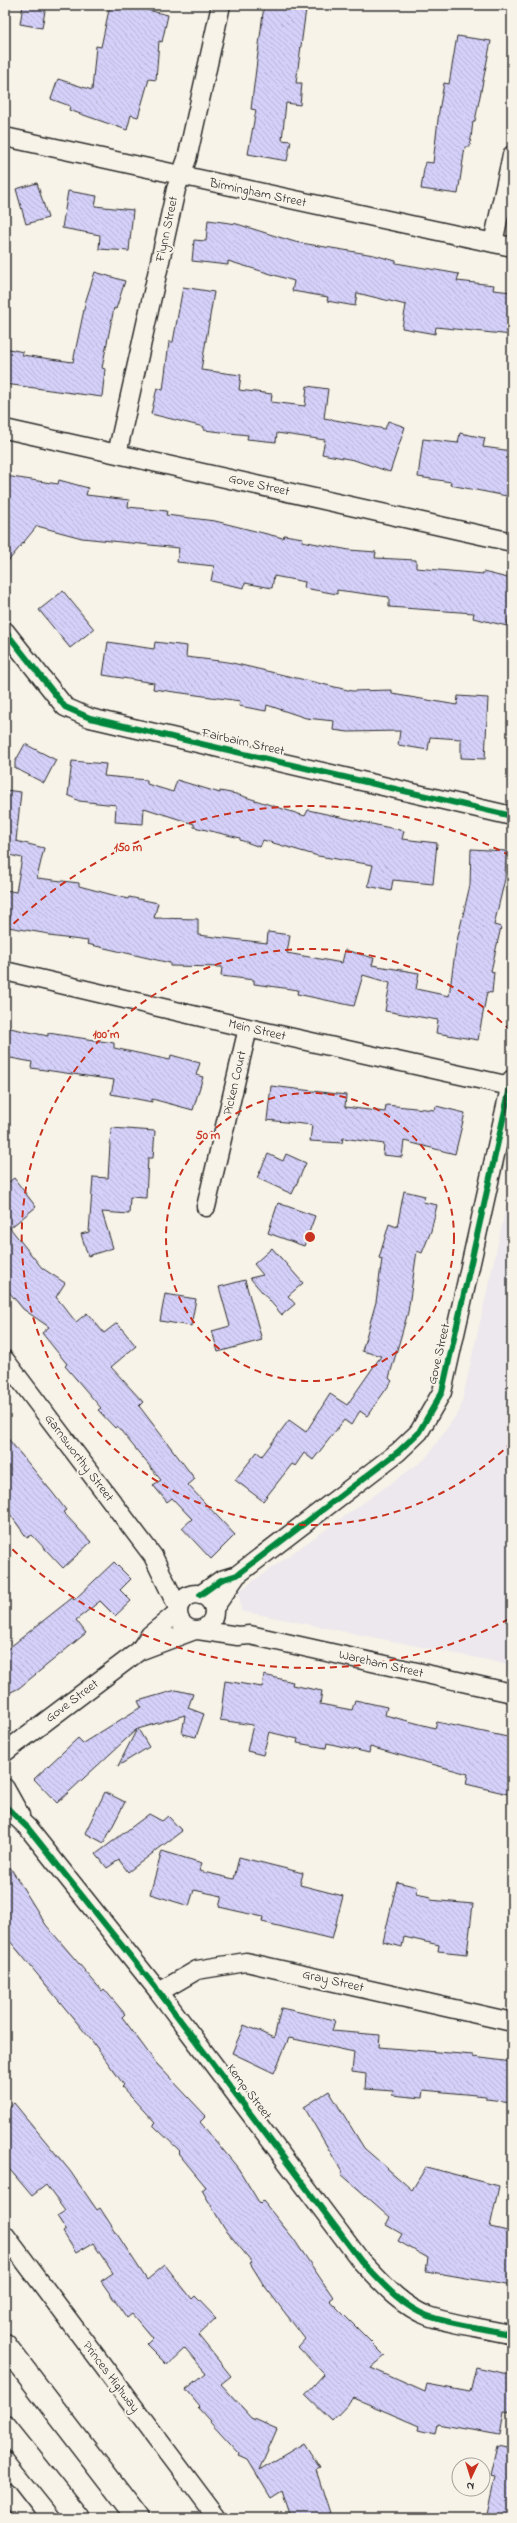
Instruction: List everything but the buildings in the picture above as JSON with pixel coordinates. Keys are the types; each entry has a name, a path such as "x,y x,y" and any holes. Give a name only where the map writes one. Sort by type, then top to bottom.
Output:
{"highway":[{"path":"5,2345 138,2518"},
{"path":"5,2427 78,2518"}],"street":[{"name":"Flynn Street","path":"117,454 180,177 187,159 222,5"},
{"name":"Birmingham Street","path":"5,137 180,177 512,247"},
{"path":"493,243 512,155"},
{"name":"Gove Street","path":"5,429 512,542"},
{"name":"Fairbairn Street","path":"5,631 65,707 90,718 512,816"},
{"name":"Mein Street","path":"5,971 248,1028 511,1082"},
{"name":"Picken Court","path":"206,1207 248,1028"},
{"name":"Gove Street","path":"199,1595 221,1580 236,1575 398,1452 424,1426 442,1392 511,1082"},
{"name":"Garnsworthy Street","path":"5,1360 153,1556 178,1610"},
{"name":"Garnsworthy Street","path":"153,1556 199,1595"},
{"name":"Gove Street","path":"214,1610 236,1575"},
{"path":"199,1595 208,1600 214,1610 211,1622 196,1630 181,1622 178,1610 186,1598 199,1595"},
{"name":"Gove Street","path":"140,1651 150,1635 178,1610"},
{"name":"Wareham Street","path":"214,1610 222,1619 250,1635"},
{"name":"Gove Street","path":"5,1752 140,1651 196,1630"},
{"name":"Wareham Street","path":"196,1630 238,1636 250,1635 512,1693"},
{"name":"Kemp Street","path":"5,1788 28,1828"},
{"name":"Kemp Street","path":"5,1806 28,1828 159,1992 361,2261 381,2282 398,2298 427,2316 512,2335"},
{"name":"Gray Street","path":"159,1992 198,1970 246,1962 512,2022"},
{"name":"Princes Highway","path":"5,2235 217,2518"},
{"path":"5,2491 26,2518"}],"shaded area":[{"path":"512,1181 512,1665 241,1611 239,1591 425,1459 460,1410"}],"cycle path":[{"path":"5,631 65,707 90,718 512,816"},
{"path":"200,1595 221,1580 237,1575 398,1452 419,1432 442,1392 512,1079"},
{"path":"5,1806 28,1828 159,1992 361,2261 376,2277 400,2299 418,2312 448,2322 512,2335"}]}
